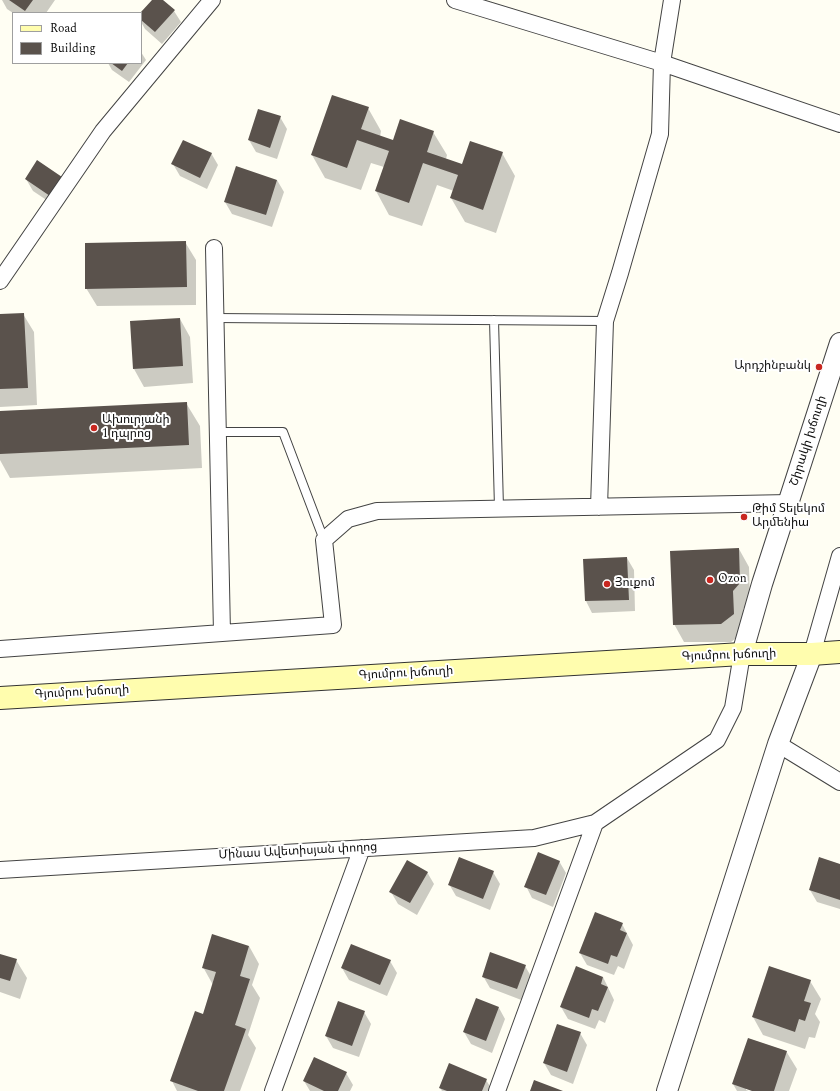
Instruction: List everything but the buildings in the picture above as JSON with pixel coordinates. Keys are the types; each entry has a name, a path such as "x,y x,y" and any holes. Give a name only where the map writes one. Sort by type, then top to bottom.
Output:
{"main road":[{"name":"Գյումրու խճուղի","path":"0,698 742,654 812,654 840,652"}],"street":[{"path":"0,281 103,131 212,0"},
{"path":"455,0 662,63 840,124"},
{"path":"599,508 605,321 660,134 662,63 672,0"},
{"path":"214,248 222,633"},
{"name":"Շիրակի խճուղի","path":"742,654 762,584 840,343"},
{"path":"0,649 333,625 324,540 348,519 377,511 499,508 599,508 789,503"},
{"path":"667,1091 778,744 812,654 840,556"},
{"path":"497,1091 595,823 717,740 733,708 742,654"},
{"path":"778,744 840,782"},
{"name":"Մինաս Ավետիսյան փողոց","path":"0,870 534,838 595,823"},
{"path":"273,1091 362,848"}],"lane":[{"path":"215,318 605,321"},
{"path":"494,320 499,508"},
{"path":"218,432 283,432 324,540"}],"place":[{"name":"Արդշինբանկ","path":"819,367"},
{"name":"Ախուրյանի 1 դպրոց","path":"94,428"},
{"name":"Թիմ Տելեկոմ Արմենիա","path":"744,517"},
{"name":"Ozon","path":"710,580"},
{"name":"Յուքոմ","path":"607,584"}]}
